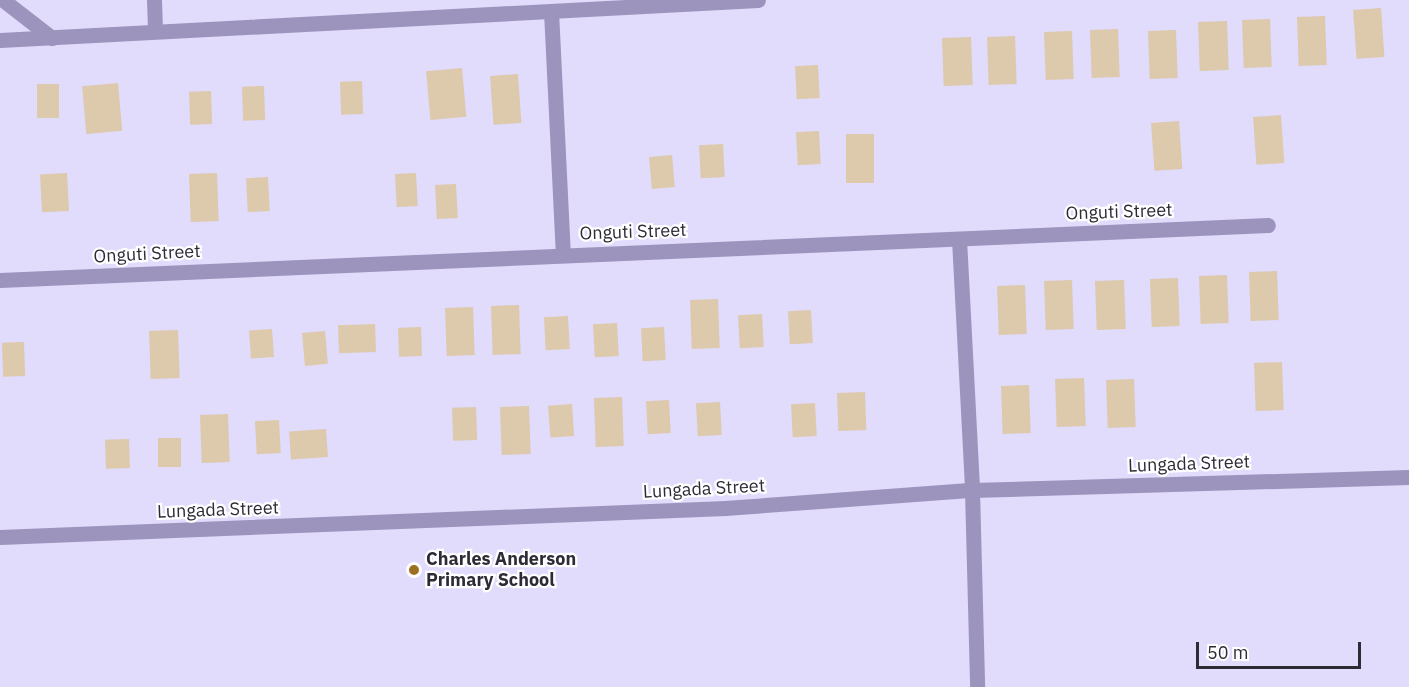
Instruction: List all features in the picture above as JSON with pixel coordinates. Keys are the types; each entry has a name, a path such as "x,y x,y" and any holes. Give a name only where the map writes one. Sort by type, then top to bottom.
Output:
{"street":[{"path":"3,0 52,38"},
{"path":"153,0 155,32"},
{"path":"0,40 758,0"},
{"path":"551,11 563,255"},
{"name":"Onguti Street","path":"0,280 1268,225"},
{"path":"959,238 972,490 977,687"},
{"name":"Lungada Street","path":"0,537 725,508 972,490 1409,477"}],"building":[{"path":"1381,8 1384,57 1356,59 1353,10"},
{"path":"1325,16 1327,65 1299,66 1297,17"},
{"path":"1270,19 1272,67 1244,68 1242,20"},
{"path":"1227,21 1229,70 1200,71 1198,22"},
{"path":"1118,29 1120,77 1092,78 1090,30"},
{"path":"1176,30 1178,78 1150,79 1148,31"},
{"path":"1072,31 1074,79 1046,80 1044,32"},
{"path":"1015,36 1017,84 989,85 987,37"},
{"path":"971,37 973,85 944,86 942,38"},
{"path":"818,65 820,98 797,99 795,66"},
{"path":"462,68 466,117 430,120 426,71"},
{"path":"518,74 521,123 493,125 490,76"},
{"path":"362,81 363,114 341,115 340,82"},
{"path":"118,83 122,131 86,134 82,86"},
{"path":"37,84 59,84 59,118 37,118"},
{"path":"264,86 265,120 243,121 242,87"},
{"path":"211,91 212,124 190,125 189,92"},
{"path":"1281,115 1284,163 1256,165 1253,117"},
{"path":"1179,121 1182,169 1154,171 1151,123"},
{"path":"819,131 821,164 798,165 796,132"},
{"path":"846,134 874,134 874,183 846,183"},
{"path":"723,144 725,177 701,178 699,145"},
{"path":"672,155 675,187 652,189 649,157"},
{"path":"67,173 69,211 42,212 40,174"},
{"path":"217,173 219,221 191,222 189,174"},
{"path":"416,173 418,206 397,207 395,174"},
{"path":"268,177 270,211 248,212 246,178"},
{"path":"456,184 458,218 437,219 435,185"},
{"path":"1277,271 1279,320 1251,321 1249,272"},
{"path":"1227,275 1229,323 1201,324 1199,276"},
{"path":"1178,278 1180,326 1152,327 1150,279"},
{"path":"1072,280 1074,329 1046,330 1044,281"},
{"path":"1124,280 1126,329 1097,330 1095,281"},
{"path":"1025,285 1027,334 999,335 997,286"},
{"path":"718,299 720,348 692,349 690,300"},
{"path":"519,305 521,354 493,355 491,306"},
{"path":"473,307 475,355 447,356 445,308"},
{"path":"811,310 813,343 790,344 788,311"},
{"path":"762,314 764,347 740,348 738,315"},
{"path":"568,316 570,349 546,350 544,317"},
{"path":"617,323 619,356 595,357 593,324"},
{"path":"375,324 376,352 339,353 338,325"},
{"path":"421,327 422,356 399,357 398,328"},
{"path":"664,327 666,360 643,361 641,328"},
{"path":"272,329 274,357 251,359 249,331"},
{"path":"178,330 180,378 151,379 149,331"},
{"path":"325,331 328,364 305,366 302,333"},
{"path":"24,342 25,376 3,377 2,343"},
{"path":"1282,362 1284,410 1256,411 1254,363"},
{"path":"1084,378 1086,426 1057,427 1055,379"},
{"path":"1134,379 1136,427 1108,428 1106,380"},
{"path":"1029,385 1031,433 1003,434 1001,386"},
{"path":"865,392 866,430 838,431 837,393"},
{"path":"622,397 624,446 596,447 594,398"},
{"path":"669,400 671,433 648,434 646,401"},
{"path":"720,402 722,435 698,436 696,403"},
{"path":"815,403 817,436 793,437 791,404"},
{"path":"572,404 574,436 550,438 548,406"},
{"path":"529,406 531,454 502,455 500,407"},
{"path":"476,407 477,440 453,441 452,408"},
{"path":"228,414 230,462 202,463 200,415"},
{"path":"279,420 281,453 257,454 255,421"},
{"path":"326,429 328,457 291,460 289,432"},
{"path":"158,438 181,438 181,467 158,467"},
{"path":"129,439 130,468 106,469 105,440"}],"place":[{"name":"Charles Anderson Primary School","path":"414,570"}]}
